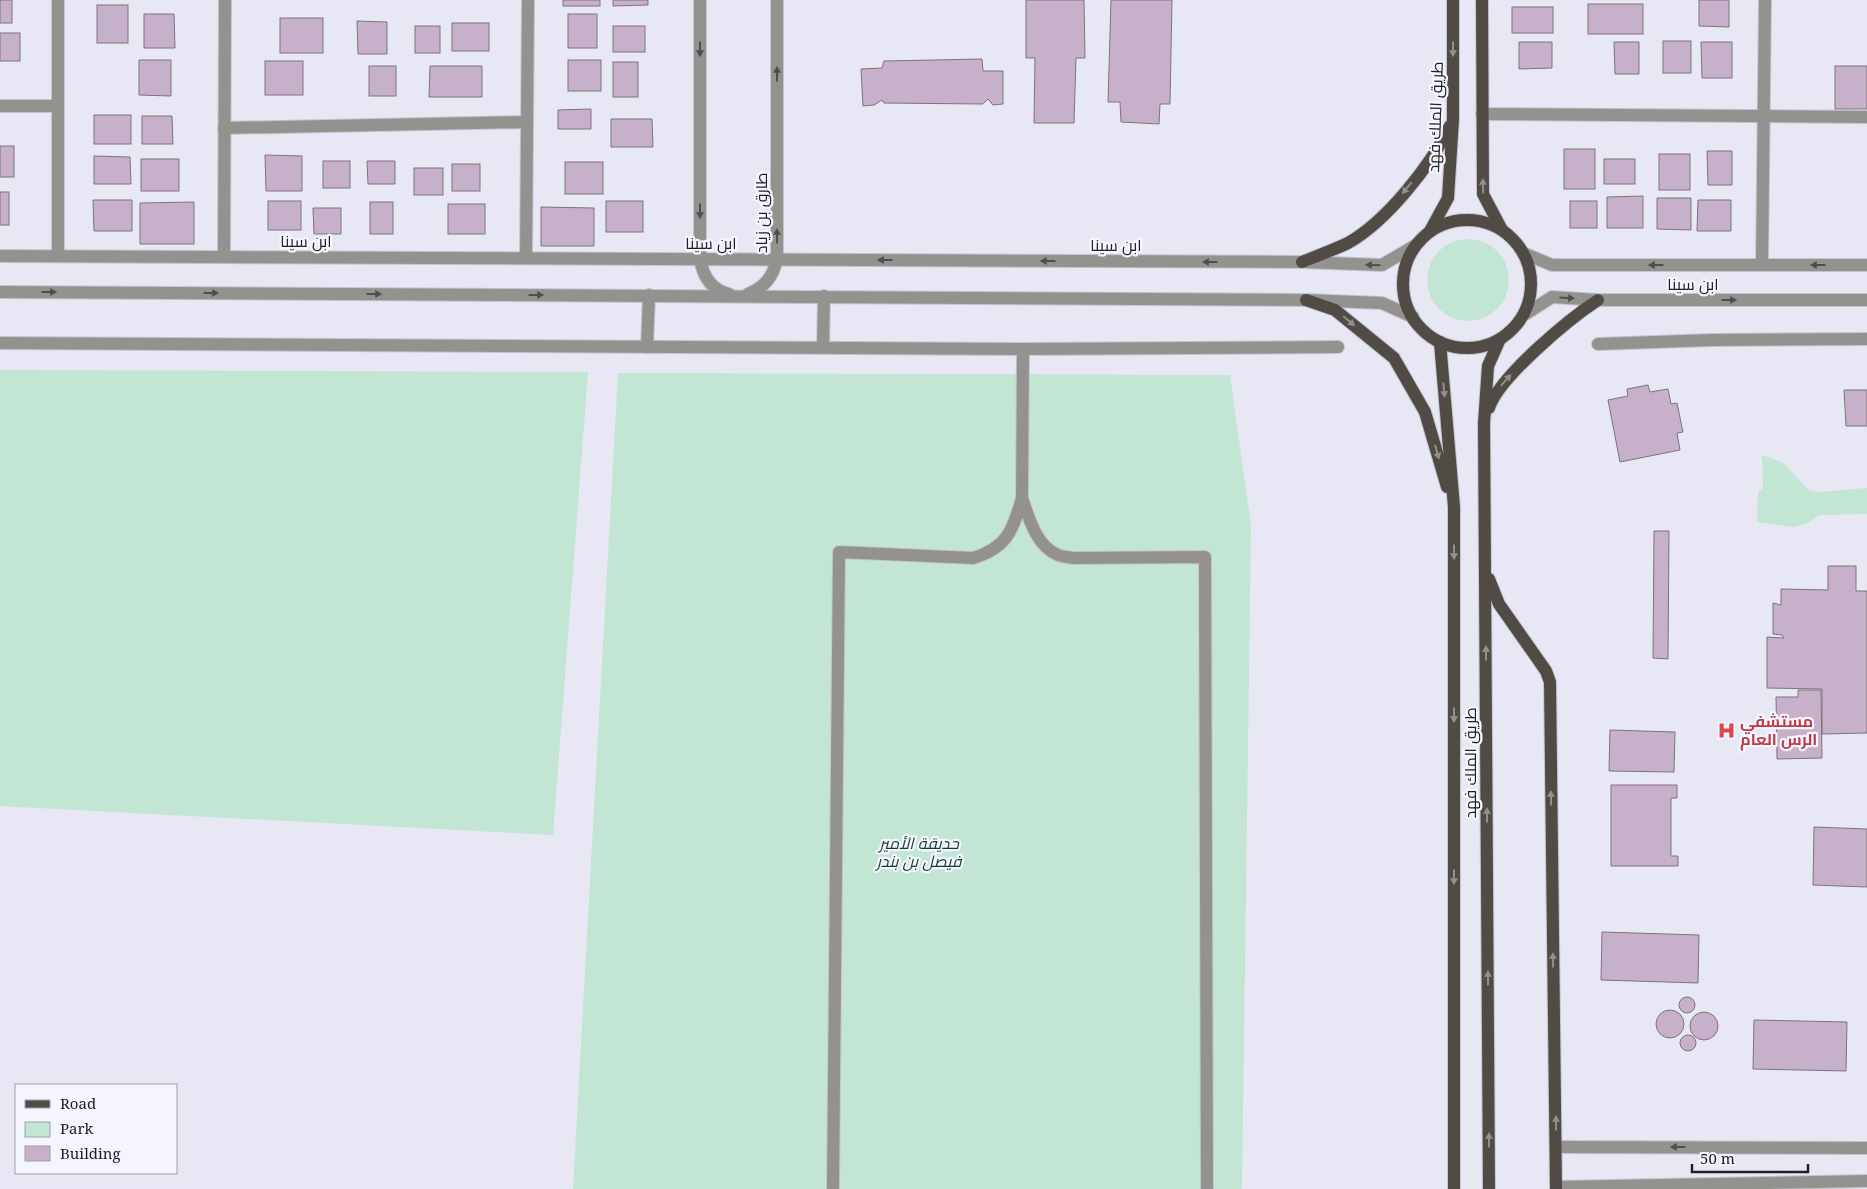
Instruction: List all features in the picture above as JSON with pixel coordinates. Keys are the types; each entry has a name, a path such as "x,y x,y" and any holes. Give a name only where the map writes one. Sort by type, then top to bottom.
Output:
{"main road":[{"name":"طريق الملك فهد","path":"1430,231 1448,198 1454,119 1453,0"},
{"path":"1482,0 1483,194 1502,230"},
{"path":"1302,262 1349,242 1390,210 1438,150 1454,119"},
{"path":"1466,220 1484,222 1502,230 1514,240 1523,253 1530,273 1530,295 1524,315 1514,328 1500,339 1474,347 1460,348 1440,342 1424,332 1413,317 1405,300 1403,280 1407,262 1416,245 1430,231 1447,223 1466,220"},
{"path":"1306,300 1335,310 1394,358 1425,412 1454,507"},
{"path":"1484,423 1493,396 1507,378 1581,312 1598,300"},
{"name":"طريق الملك فهد","path":"1489,1189 1484,423 1488,366 1500,339"},
{"name":"طريق الملك فهد","path":"1440,342 1454,507 1454,1189"},
{"path":"1485,560 1492,589 1500,604 1546,671 1550,682 1556,1188"}],"street":[{"path":"58,0 58,256"},
{"path":"224,257 225,0"},
{"path":"526,258 528,0"},
{"path":"700,0 700,259 702,270 711,284 725,293 736,296"},
{"name":"طارق بن زياد","path":"736,296 748,294 764,286 774,271 777,259 777,0"},
{"path":"1762,264 1765,0"},
{"path":"0,106 58,106"},
{"path":"1482,114 1867,117"},
{"path":"224,128 527,122"},
{"name":"ابن سينا","path":"0,256 1302,262 1382,265 1416,245"},
{"name":"ابن سينا","path":"1523,253 1552,265 1867,265"},
{"path":"0,292 1306,300 1382,303 1413,317"},
{"path":"646,346 649,295"},
{"path":"823,347 824,296"},
{"name":"ابن سينا","path":"1524,315 1552,297 1598,300 1867,300"},
{"path":"1598,344 1867,338"},
{"path":"0,343 1023,349 1338,346"},
{"path":"833,1189 838,552 973,558 988,553 1003,542 1014,526 1022,498 1023,349"},
{"path":"1022,498 1033,528 1042,542 1058,555 1074,558 1205,557 1207,1189"},
{"path":"1556,1147 1867,1148"},
{"path":"1556,1188 1772,1185 1867,1181"}],"green space":[{"path":"1468,239 1484,242 1497,251 1506,264 1509,280 1506,296 1497,309 1484,318 1468,321 1452,318 1439,309 1430,296 1427,280 1430,264 1439,251 1452,242"},
{"path":"0,370 588,372 553,835 0,806"},
{"name":"حديقة الأمير فيصل بن بندر","path":"618,373 1230,375 1251,526 1242,1189 573,1189"},
{"path":"1762,455 1784,463 1808,490 1820,492 1867,488 1867,514 1819,515 1806,524 1793,527 1757,522 1758,492 1763,488"}],"building":[{"path":"0,0 12,0 12,23 0,23"},
{"path":"563,0 600,0 600,6 563,6"},
{"path":"613,0 648,0 648,5 613,6"},
{"path":"1026,0 1084,0 1085,58 1076,58 1074,123 1034,123 1035,58 1026,58"},
{"path":"1111,0 1172,0 1170,104 1160,104 1159,124 1121,122 1120,102 1108,102"},
{"path":"1699,0 1729,0 1729,27 1699,26"},
{"path":"1588,4 1643,4 1643,34 1588,34"},
{"path":"97,5 128,5 128,43 97,43"},
{"path":"1512,7 1553,7 1553,33 1512,33"},
{"path":"144,14 174,14 175,48 144,48"},
{"path":"568,14 597,14 597,48 568,48"},
{"path":"280,18 323,18 323,53 280,53"},
{"path":"357,21 387,22 387,54 358,54"},
{"path":"452,23 489,23 489,51 452,51"},
{"path":"415,26 440,26 440,53 415,53"},
{"path":"613,26 645,26 645,52 613,52"},
{"path":"0,33 20,33 20,61 0,61"},
{"path":"1663,41 1691,41 1691,73 1663,73"},
{"path":"1519,42 1552,42 1552,68 1519,69"},
{"path":"1614,42 1639,42 1639,74 1615,74"},
{"path":"1701,42 1732,42 1732,78 1702,78"},
{"path":"982,59 983,71 1003,71 1003,104 993,105 988,99 983,104 884,103 882,100 874,105 863,106 861,69 882,68 884,61"},
{"path":"139,60 171,60 171,96 139,95"},
{"path":"568,60 601,60 601,91 568,91"},
{"path":"265,61 303,61 303,95 265,95"},
{"path":"613,62 638,62 638,97 613,97"},
{"path":"369,66 396,66 396,96 369,96"},
{"path":"430,66 482,66 482,97 429,97"},
{"path":"1835,66 1867,66 1867,109 1835,109"},
{"path":"591,109 591,129 558,129 558,110"},
{"path":"94,115 131,115 131,144 94,144"},
{"path":"142,116 172,116 173,144 142,144"},
{"path":"611,119 652,119 653,147 611,147"},
{"path":"0,146 14,146 14,177 0,177"},
{"path":"1564,149 1595,149 1595,189 1564,189"},
{"path":"1707,151 1732,151 1732,185 1708,185"},
{"path":"1659,154 1690,154 1690,190 1659,190"},
{"path":"265,155 302,156 302,191 266,191"},
{"path":"94,156 130,157 131,184 94,184"},
{"path":"141,159 179,159 179,191 141,191"},
{"path":"1604,159 1635,159 1635,184 1604,184"},
{"path":"323,161 350,161 350,188 323,188"},
{"path":"367,161 395,161 395,184 368,184"},
{"path":"565,162 603,162 603,194 565,194"},
{"path":"452,164 480,164 480,191 452,191"},
{"path":"414,168 443,168 443,195 414,195"},
{"path":"0,192 9,192 9,225 0,225"},
{"path":"1643,196 1643,228 1607,228 1607,197"},
{"path":"1657,198 1691,198 1691,230 1657,229"},
{"path":"93,200 132,200 132,231 94,231"},
{"path":"1698,200 1731,200 1731,231 1697,231"},
{"path":"268,201 301,201 301,230 268,230"},
{"path":"606,201 643,201 643,232 606,232"},
{"path":"1570,201 1597,201 1597,228 1570,228"},
{"path":"194,202 194,244 140,244 140,203"},
{"path":"370,202 393,202 393,234 370,234"},
{"path":"448,204 485,204 485,234 448,234"},
{"path":"541,207 594,208 594,246 541,246"},
{"path":"313,208 341,208 341,234 314,234"},
{"path":"1648,385 1650,392 1668,389 1671,404 1677,403 1683,432 1677,433 1680,450 1620,462 1608,400 1628,396 1627,389"},
{"path":"1844,390 1867,390 1867,426 1846,426"},
{"path":"1654,531 1669,531 1668,659 1653,658"},
{"path":"1828,566 1856,566 1856,591 1867,591 1867,733 1822,734 1822,689 1767,688 1767,637 1784,638 1782,635 1773,634 1773,603 1781,605 1781,589 1828,590"},
{"path":"1798,690 1821,690 1822,758 1777,759 1776,697 1798,697"},
{"path":"1610,730 1675,732 1674,772 1609,771"},
{"path":"1611,785 1677,785 1677,798 1671,798 1671,856 1678,856 1678,866 1611,866"},
{"path":"1814,827 1867,829 1867,887 1813,885"},
{"path":"1602,932 1699,935 1698,983 1601,980"},
{"path":"1687,997 1693,999 1695,1005 1693,1011 1687,1013 1681,1011 1679,1005 1681,999"},
{"path":"1670,1010 1680,1014 1684,1024 1680,1034 1670,1038 1660,1034 1656,1024 1660,1014"},
{"path":"1704,1012 1714,1016 1718,1026 1714,1036 1704,1040 1694,1036 1690,1026 1694,1016"},
{"path":"1754,1020 1847,1022 1846,1071 1753,1069"},
{"path":"1688,1035 1694,1037 1696,1043 1694,1049 1688,1051 1682,1049 1680,1043 1682,1037"}],"place":[{"name":"مستشفي الرس العام","path":"1726,730"}]}
